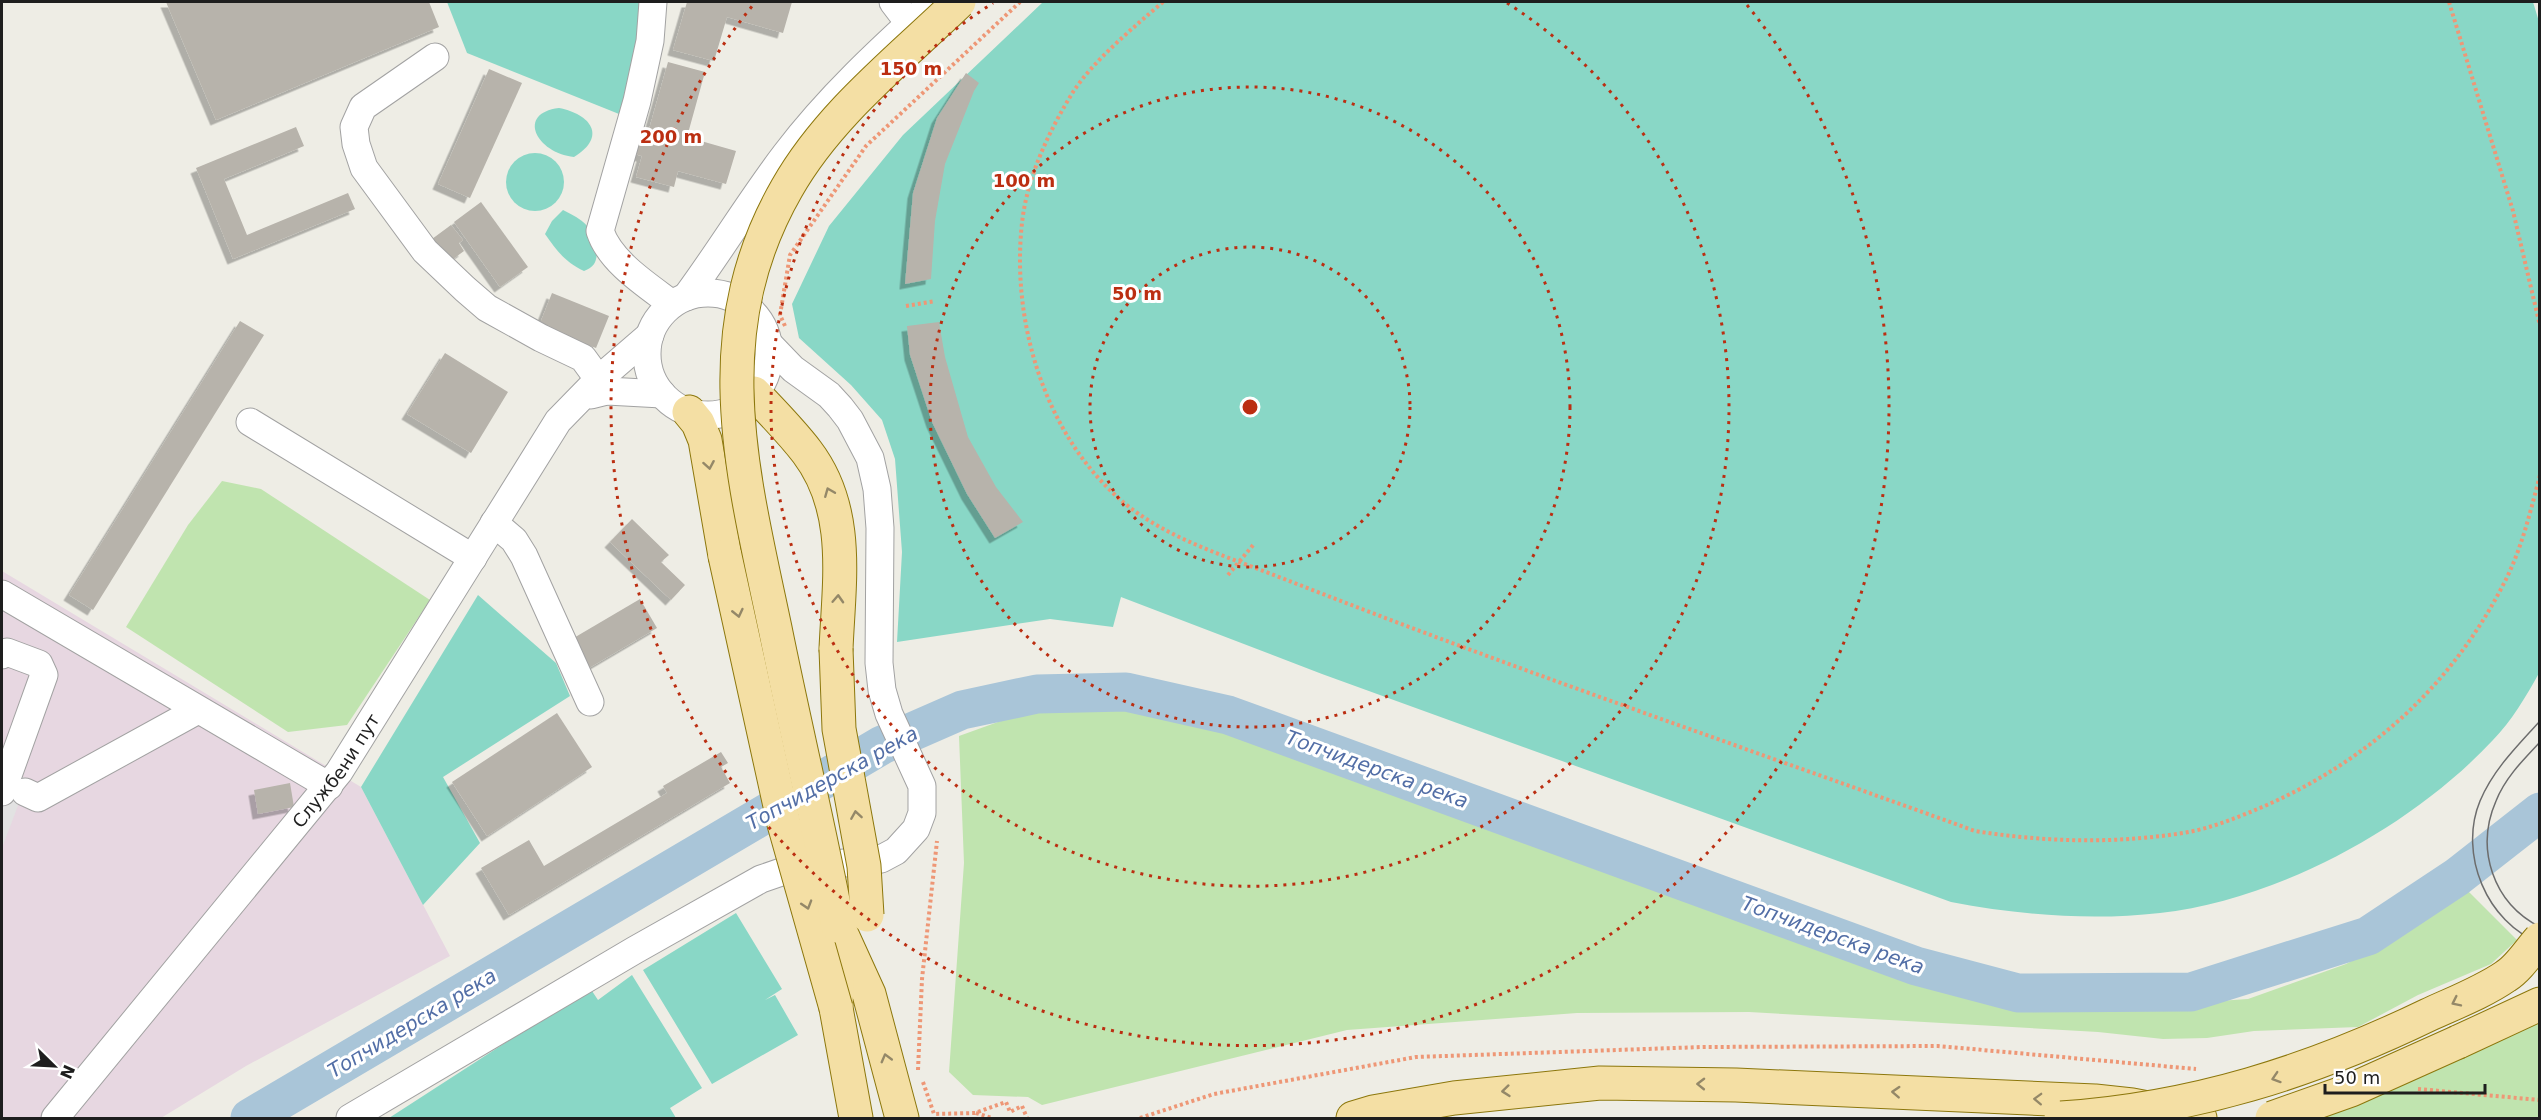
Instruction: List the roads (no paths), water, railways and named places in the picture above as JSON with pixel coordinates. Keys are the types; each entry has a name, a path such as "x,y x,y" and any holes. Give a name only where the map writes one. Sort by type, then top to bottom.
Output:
{"main road":[{"path":"902,1119 869,994 838,926 745,486 736,406 738,331 746,290 762,239 778,203 798,170 831,126 959,2"},
{"path":"759,385 816,465 834,506 841,549 836,684 839,729 864,866 869,994"},
{"path":"689,412 698,423 705,440 725,556 784,824 836,1008 856,1119"},
{"path":"836,1008 838,926"},
{"path":"2508,976 2540,939"},
{"path":"2061,1119 2107,1115 2182,1103 2276,1078 2400,1028 2540,959"},
{"path":"2272,1119 2351,1090 2534,1009"},
{"path":"1353,1119 1373,1112 1463,1097 1600,1083 1736,1085 2095,1101 2132,1105 2200,1119"}],"street":[{"path":"653,2 650,41 637,101 601,220 600,231 604,243 616,257 679,301"},
{"path":"893,2 909,23"},
{"path":"778,339 759,385 740,405 721,413 700,414 674,405 662,394 648,366 650,335 656,321 679,301 786,153 825,108 909,23 933,2"},
{"path":"435,57 363,107 354,127 356,144 364,168 424,251 487,308 583,358 596,389 662,394"},
{"path":"747,307 736,258 738,240 759,190"},
{"path":"350,1119 635,950 761,879 790,869 881,859 896,851 916,829 922,813 922,786 915,766 889,714 882,690 879,663 880,528 874,473 870,458 850,420 829,395 793,369 778,339 747,307 718,293 696,294 679,301"},
{"name":"Службени пут","path":"55,1119 329,786 438,618 558,421 596,389 650,335"},
{"path":"759,385 812,383"},
{"path":"250,422 473,558"},
{"path":"494,523 514,540 524,556 590,702"},
{"path":"2,594 329,786"},
{"path":"2,655 7,652 39,664 44,675 13,792 38,798 198,710"}],"waterway":[{"name":"Топчидерска река","path":"250,1118 882,745 962,710 1037,694 1126,692 1228,715 1916,966 2018,993 2191,992 2368,936 2457,877 2540,812"}],"tram line":[{"path":"2540,721 2506,759 2485,790 2474,821 2473,843 2475,864 2492,903 2505,920 2521,933 2540,943"},
{"path":"2540,742 2504,785 2490,819 2487,838 2492,873 2500,889 2510,904 2540,927"}]}
